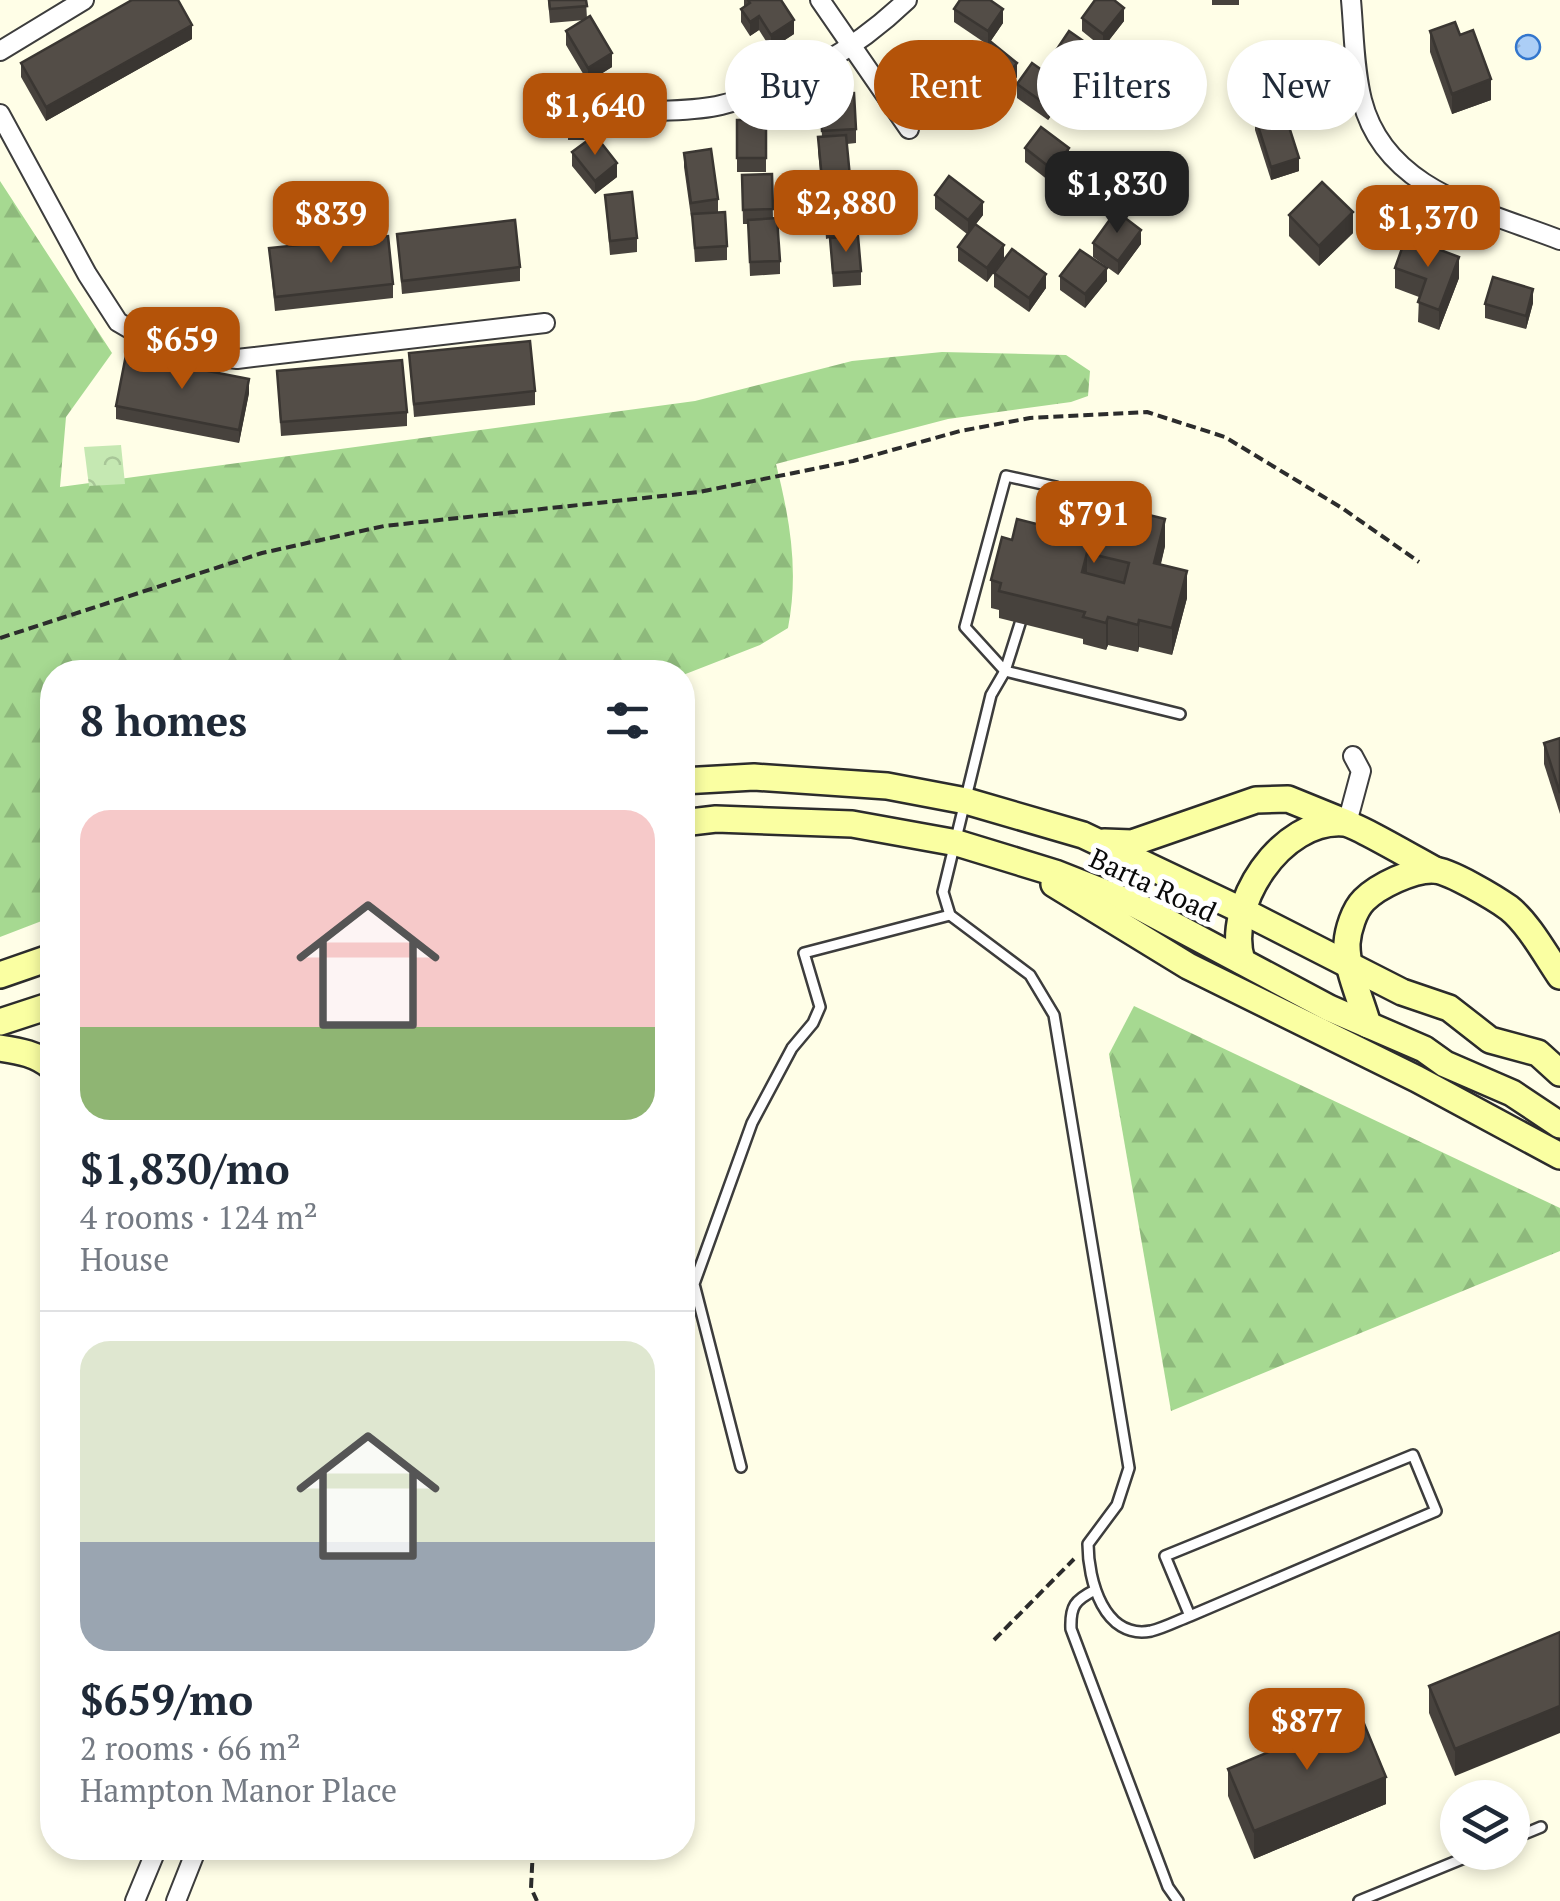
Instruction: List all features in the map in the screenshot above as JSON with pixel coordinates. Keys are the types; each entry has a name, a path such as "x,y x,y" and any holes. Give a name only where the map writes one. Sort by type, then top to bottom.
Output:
{"street":[{"path":"0,51 84,0"},
{"path":"820,0 847,40"},
{"path":"854,41 907,0"},
{"path":"1351,0 1360,95 1377,138 1390,157 1420,183 1442,194 1560,240"},
{"path":"854,50 874,78"},
{"path":"660,111 725,104"},
{"path":"0,114 118,322 168,351 237,359 545,323"},
{"path":"1347,823 1361,771 1353,756"},
{"name":"Barta Road","path":"695,781 770,778 887,786 966,800 1097,842 1402,992 1448,1008 1490,1040 1538,1053 1560,1073"},
{"path":"1097,842 1132,842 1256,800 1288,799 1347,823 1511,910 1560,976"},
{"name":"Barta Road","path":"695,821 852,824 957,843 1030,866 1136,905 1329,1008 1424,1048 1445,1064 1512,1093 1560,1126"},
{"path":"1242,961 1236,943 1238,924 1267,863 1290,839 1313,828 1347,823"},
{"path":"1030,866 1064,892 1188,966 1560,1156"},
{"path":"1368,1024 1350,964 1350,925 1362,901 1390,883 1435,870"},
{"path":"0,975 40,962"},
{"path":"0,1022 40,1009"},
{"path":"0,1048 24,1051 40,1060"},
{"path":"135,1901 152,1860"},
{"path":"176,1901 192,1860"}],"lane":[{"path":"1038,552 1056,488 1006,476 966,627 1005,671 1180,714"},
{"path":"1025,606 1005,671 991,695 943,892 950,914 963,928 1030,975 1054,1014 1129,1468 1117,1505 1088,1544 1095,1590 1108,1616 1120,1626 1151,1631 1190,1616 1436,1512 1412,1455 1165,1556 1190,1616"},
{"path":"695,1281 752,1124 792,1048 813,1023 820,1007 804,953 950,914"},
{"path":"695,1288 741,1467"},
{"path":"1095,1590 1076,1600 1070,1612 1070,1629 1168,1887 1178,1901"},
{"path":"1530,1832 1541,1827"},
{"path":"1359,1901 1440,1868"}],"path":[{"path":"0,638 262,553 384,526 699,492 853,461 960,431 1030,418 1148,412 1225,437 1342,508 1419,562"},
{"path":"994,1640 1088,1544"},
{"path":"532,1860 530,1888 537,1901"}],"green space":[{"path":"0,181 112,353 66,417 60,487 695,401 852,361 942,352 1066,355 1090,371 1088,396 1071,402 948,419 776,464 791,546 793,586 788,628 760,645 695,670 695,660 40,660 40,922 0,937"},
{"path":"121,445 125,484 89,486 84,447"},
{"path":"1134,1006 1560,1208 1560,1251 1171,1411 1109,1054"}],"water":[{"path":"1528,35 1540,47 1528,59 1516,47"}],"building":[{"path":"132,0 178,0 192,25 46,107 21,63"},
{"path":"549,0 586,0 587,6 550,9"},
{"path":"748,0 781,0 794,20 771,35 759,16 750,22 741,9 750,3"},
{"path":"960,0 990,0 1003,9 988,31 954,9"},
{"path":"1095,0 1114,0 1124,8 1103,34 1082,18"},
{"path":"590,16 612,53 588,68 566,31"},
{"path":"1455,22 1460,35 1473,30 1491,79 1452,94 1430,31"},
{"path":"1069,31 1082,40 1063,40"},
{"path":"1032,63 1037,67 1037,98 1017,84"},
{"path":"568,87 596,87 597,126 568,126"},
{"path":"737,130 766,130 766,158 737,158"},
{"path":"1039,130 1045,130 1069,148 1053,170 1025,148"},
{"path":"1259,130 1290,130 1299,158 1271,167"},
{"path":"595,135 617,163 595,181 572,152"},
{"path":"846,135 850,177 822,179 818,137"},
{"path":"711,149 718,199 691,203 684,153"},
{"path":"1088,155 1113,172 1095,198 1070,180"},
{"path":"772,174 773,209 743,210 742,175"},
{"path":"949,176 983,202 968,220 935,195"},
{"path":"851,182 854,223 826,225 823,184"},
{"path":"1322,182 1353,212 1319,246 1289,215"},
{"path":"632,192 637,238 610,241 605,195"},
{"path":"1116,211 1141,230 1118,261 1093,243"},
{"path":"725,212 727,246 695,248 692,214"},
{"path":"777,218 780,261 750,262 748,220"},
{"path":"515,220 520,267 402,281 397,234"},
{"path":"975,224 1004,245 987,268 958,247"},
{"path":"388,236 393,284 275,297 269,248"},
{"path":"858,236 861,271 833,273 830,238"},
{"path":"1406,237 1459,257 1439,310 1418,302 1426,279 1395,268"},
{"path":"1012,249 1046,274 1029,298 994,273"},
{"path":"1080,250 1107,268 1085,294 1060,276"},
{"path":"1493,277 1533,289 1526,316 1485,304"},
{"path":"530,341 535,391 414,404 409,353"},
{"path":"126,355 249,379 239,430 116,406"},
{"path":"402,360 407,412 281,422 277,371"},
{"path":"1080,498 1165,519 1154,563 1187,571 1172,628 1139,620 1138,625 1108,617 1106,623 1083,617 1085,612 999,591 1001,583 991,580 1002,537 1012,540 1017,519 1072,533","holes":["1087,553 1129,563 1124,583 1082,572"]},
{"path":"1560,738 1560,793 1544,743"},
{"path":"1560,1632 1560,1706 1455,1749 1429,1686"},
{"path":"1360,1714 1386,1777 1254,1831 1228,1769"}]}
